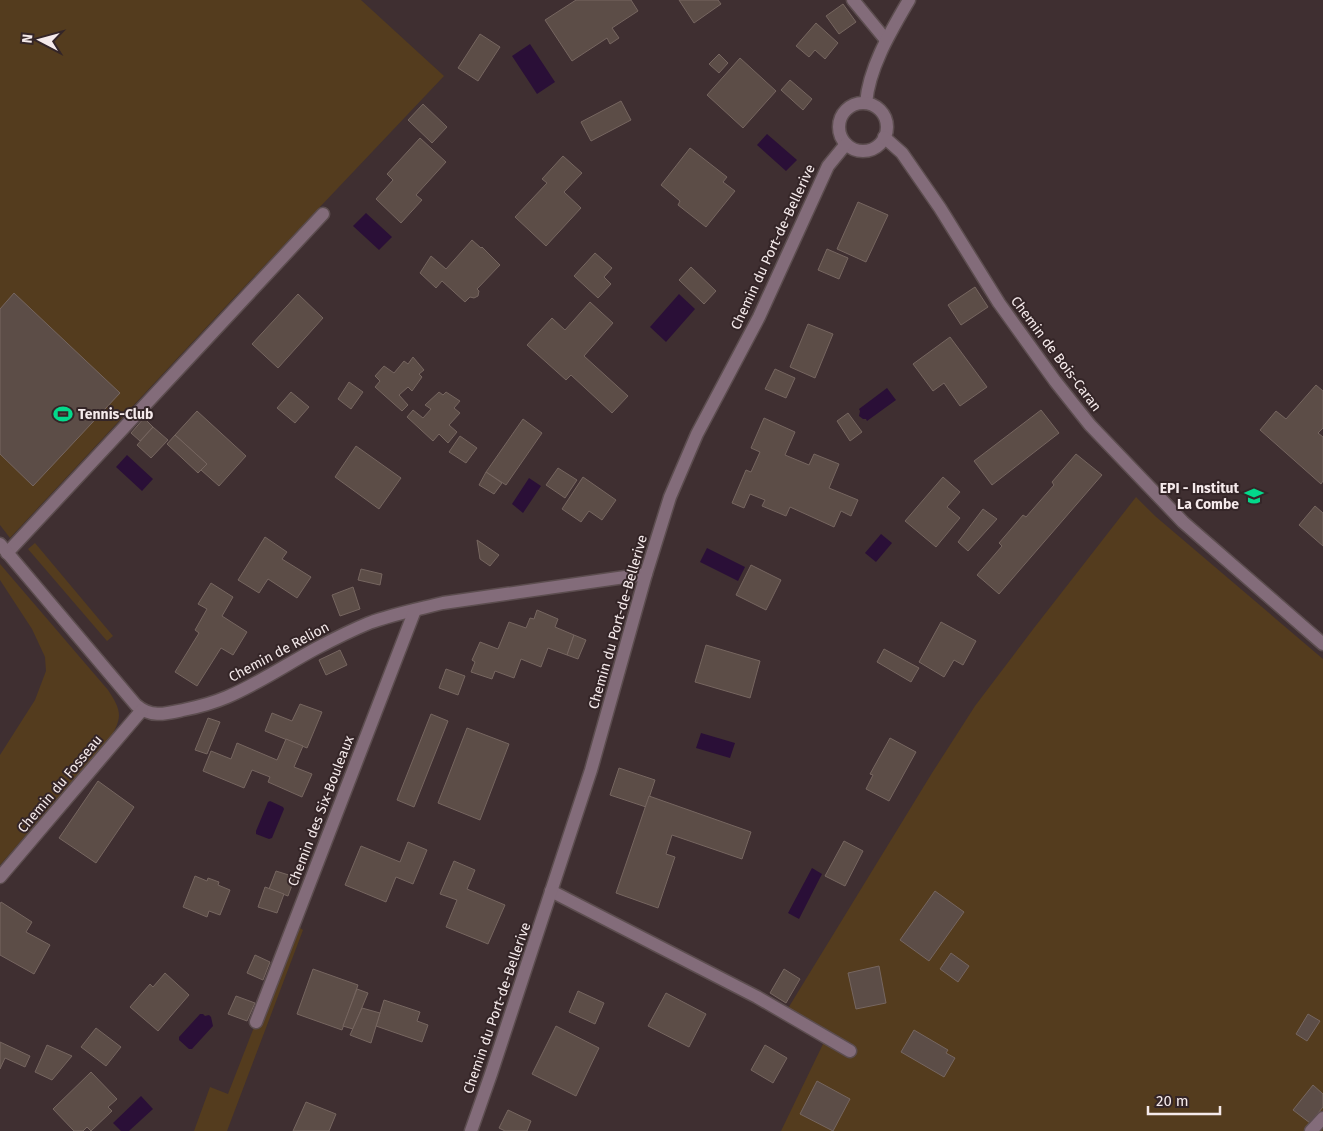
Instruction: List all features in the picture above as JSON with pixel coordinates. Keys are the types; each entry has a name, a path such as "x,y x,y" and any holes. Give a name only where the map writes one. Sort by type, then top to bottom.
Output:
{"street":[{"path":"854,0 886,40"},
{"path":"866,103 872,77 886,40 909,0"},
{"path":"859,103 874,106 880,110 884,117 886,133 884,137 876,146 869,150 853,149 841,138 839,123 841,116 846,110 859,103"},
{"name":"Chemin de Bois-Caran","path":"884,137 902,153 940,208 999,303 1055,381 1090,425 1183,522 1323,644"},
{"name":"Chemin du Port-de-Bellerive","path":"471,1131 591,770 646,574 670,497 697,434 759,317 828,166 846,144"},
{"path":"142,710 4,548 323,214"},
{"name":"Chemin de Relion","path":"142,710 147,713 166,714 199,707 226,698 318,648 370,623 415,610 443,603 646,574"},
{"name":"Chemin des Six-Bouleaux","path":"256,1022 415,610"},
{"name":"Chemin du Fosseau","path":"0,877 142,710"},
{"path":"551,891 757,998 850,1051"},
{"path":"1311,1131 1323,1118"}],"shaded area":[{"path":"0,0 361,0 444,76 10,538 0,525"},
{"path":"530,44 555,82 537,94 512,56"},
{"path":"767,134 797,160 786,171 757,145"},
{"path":"366,213 392,237 379,250 353,226"},
{"path":"679,294 695,309 666,342 650,327"},
{"path":"887,388 896,400 867,421 859,416 859,409"},
{"path":"127,455 153,479 142,491 116,467"},
{"path":"529,478 541,486 523,513 512,504"},
{"path":"1136,497 1155,516 1323,659 1323,1131 781,1131 824,1042 812,1036 817,1028 787,1010 975,706"},
{"path":"881,534 892,543 876,562 865,553"},
{"path":"35,543 113,636 107,641 28,549"},
{"path":"707,548 745,567 738,581 700,562"},
{"path":"0,564 108,690 118,708 119,718 111,737 0,865 0,755 35,700 46,671 45,657 32,629 0,580"},
{"path":"701,733 735,743 730,758 696,748"},
{"path":"270,801 284,809 272,838 269,839 256,834 256,831"},
{"path":"812,868 822,874 799,919 788,913"},
{"path":"299,927 303,930 227,1131 194,1131 210,1087 228,1094 256,1022"},
{"path":"200,1014 209,1015 213,1026 192,1049 189,1049 179,1040 179,1037"},
{"path":"141,1096 153,1109 129,1131 121,1131 113,1123"}],"building":[{"path":"576,0 631,0 638,11 612,28 619,38 610,44 607,38 572,61 545,20"},
{"path":"679,0 718,0 721,4 694,23"},
{"path":"843,4 856,22 839,34 826,16"},
{"path":"816,23 838,43 825,59 815,50 809,57 796,46"},
{"path":"480,34 500,47 478,81 458,68"},
{"path":"719,54 728,63 719,73 709,64"},
{"path":"740,58 776,91 743,128 707,95"},
{"path":"790,80 812,99 803,110 781,90"},
{"path":"621,101 631,120 591,141 581,122"},
{"path":"423,104 447,127 432,143 408,120"},
{"path":"420,138 446,162 416,195 422,200 401,223 376,199 393,180 387,174"},
{"path":"690,148 727,177 723,182 735,191 706,227 678,205 680,201 661,185"},
{"path":"563,156 582,173 564,192 581,208 546,246 515,217 547,183 542,179"},
{"path":"858,202 888,215 866,262 837,249"},
{"path":"472,240 500,265 477,289 479,291 478,296 470,297 465,302 442,281 436,288 420,273 431,256 446,269"},
{"path":"827,249 848,258 839,279 818,270"},
{"path":"595,253 612,268 604,277 611,284 598,298 574,276"},
{"path":"691,267 716,291 704,304 679,280"},
{"path":"975,287 988,307 961,325 948,305"},
{"path":"14,293 120,393 33,486 0,454 0,309"},
{"path":"298,294 323,318 278,368 252,344"},
{"path":"590,302 613,323 584,356 628,396 612,413 571,375 566,380 527,345 552,318 565,330"},
{"path":"808,324 833,334 815,378 790,367"},
{"path":"950,337 987,387 960,406 944,383 933,391 913,364"},
{"path":"413,357 424,370 419,374 422,377 412,391 408,387 399,395 408,405 402,411 375,387 380,381 375,376 384,366 394,373 404,361 408,364"},
{"path":"775,369 795,378 786,398 765,389"},
{"path":"349,382 363,392 351,409 338,399"},
{"path":"1316,385 1323,391 1323,428 1318,433 1323,437 1323,481 1321,484 1260,430 1276,411 1286,419"},
{"path":"291,392 309,407 295,423 277,408"},
{"path":"439,392 443,395 446,392 460,401 454,408 460,413 449,425 457,432 448,443 439,434 433,441 407,417 413,410 423,418 431,409 425,405"},
{"path":"1041,410 1059,433 992,485 974,461"},
{"path":"197,411 246,456 219,486 201,470 207,464 175,435"},
{"path":"848,413 862,432 850,441 837,421"},
{"path":"144,418 153,427 140,441 131,433"},
{"path":"764,418 795,432 785,455 809,465 814,454 839,464 829,488 858,500 851,516 841,511 834,527 790,507 786,516 762,506 765,500 750,494 744,508 732,503 746,470 751,472 760,452 751,448"},
{"path":"523,419 542,433 506,485 486,472"},
{"path":"153,427 168,440 151,458 137,445"},
{"path":"175,435 207,464 198,473 167,444"},
{"path":"460,436 477,448 466,463 449,452"},
{"path":"356,446 401,478 379,509 335,477"},
{"path":"1076,454 1102,475 999,594 977,575 1002,546 999,543 1023,515 1026,517 1054,485 1052,482"},
{"path":"558,468 577,480 565,498 546,485"},
{"path":"486,472 502,483 494,494 479,485"},
{"path":"583,477 616,500 602,520 589,511 581,522 562,509"},
{"path":"943,477 960,492 947,507 960,518 936,547 905,521"},
{"path":"1315,506 1323,513 1323,546 1299,525"},
{"path":"983,509 997,519 968,551 958,542"},
{"path":"265,537 287,552 282,559 311,577 297,598 268,579 259,593 238,580"},
{"path":"477,540 499,555 490,566 480,559"},
{"path":"751,565 781,580 766,610 736,595"},
{"path":"361,569 382,574 380,585 358,580"},
{"path":"211,583 233,597 222,616 247,632 233,655 221,648 197,686 175,672 199,633 195,630 207,609 198,604"},
{"path":"353,587 360,609 340,616 332,595"},
{"path":"537,610 558,619 555,627 574,635 567,655 548,648 541,667 521,659 514,678 495,671 492,679 471,672 475,662 472,660 480,642 498,649 509,622 526,628 530,618 534,619"},
{"path":"941,622 976,641 963,665 954,660 944,677 919,662"},
{"path":"574,635 586,640 578,659 567,655"},
{"path":"706,645 760,661 750,698 695,682"},
{"path":"884,649 919,668 911,682 877,662"},
{"path":"340,650 347,665 326,675 319,660"},
{"path":"446,669 465,676 458,695 439,688"},
{"path":"300,704 322,712 307,748 265,731 272,713 292,721"},
{"path":"431,714 448,721 414,807 397,800"},
{"path":"208,718 220,722 207,754 195,750"},
{"path":"467,728 509,744 480,820 438,803"},
{"path":"890,738 916,752 889,801 866,789 873,775 870,774"},
{"path":"286,739 303,746 294,767 312,774 302,797 268,782 270,777 252,770 244,788 203,771 211,751 231,759 237,743 277,760"},
{"path":"619,768 655,780 646,807 610,795"},
{"path":"98,781 134,807 96,863 59,838"},
{"path":"649,796 751,832 742,859 672,835 666,854 675,857 658,908 616,893"},
{"path":"844,841 863,851 845,886 825,876"},
{"path":"408,842 427,850 413,884 396,877 386,902 345,885 361,846 400,862"},
{"path":"454,861 475,870 467,889 505,905 488,944 446,927 457,900 440,894"},
{"path":"276,871 295,877 288,896 269,889"},
{"path":"195,876 207,881 208,878 219,882 218,885 230,890 220,915 209,911 207,917 183,907"},
{"path":"265,887 284,894 277,913 258,907"},
{"path":"935,891 964,912 929,961 900,940"},
{"path":"1,902 32,922 26,932 50,945 34,974 0,955"},
{"path":"951,953 969,966 958,982 940,969"},
{"path":"255,955 270,962 263,980 247,973"},
{"path":"879,966 886,1003 856,1009 848,973"},
{"path":"313,969 358,985 342,1030 297,1014"},
{"path":"784,969 800,979 786,1003 770,993"},
{"path":"165,973 189,995 158,1031 130,1007 150,984 153,987"},
{"path":"357,989 368,993 353,1029 343,1026"},
{"path":"578,991 604,1003 595,1024 569,1012"},
{"path":"666,993 706,1014 689,1047 648,1026"},
{"path":"236,996 255,1003 247,1021 228,1014"},
{"path":"384,1000 420,1012 417,1021 428,1025 422,1042 376,1026"},
{"path":"362,1008 380,1013 371,1043 350,1035"},
{"path":"1308,1014 1320,1021 1307,1041 1296,1034"},
{"path":"556,1026 599,1048 576,1096 532,1074"},
{"path":"96,1028 121,1047 106,1066 81,1047"},
{"path":"914,1030 948,1050 946,1053 955,1058 944,1077 901,1052"},
{"path":"0,1042 30,1056 25,1067 5,1058 0,1069"},
{"path":"47,1045 72,1056 52,1080 35,1072"},
{"path":"765,1045 787,1058 773,1083 751,1070"},
{"path":"91,1072 117,1099 108,1107 112,1111 91,1131 87,1127 83,1131 74,1131 53,1109"},
{"path":"817,1081 850,1099 833,1131 800,1114"},
{"path":"1313,1085 1323,1094 1323,1107 1310,1123 1293,1110"},
{"path":"306,1102 336,1114 329,1131 293,1131"},
{"path":"508,1110 531,1121 527,1131 505,1131 499,1128"}],"place":[{"name":"Tennis-Club","path":"63,414"},
{"name":"EPI - Institut La Combe","path":"1254,496"}]}
